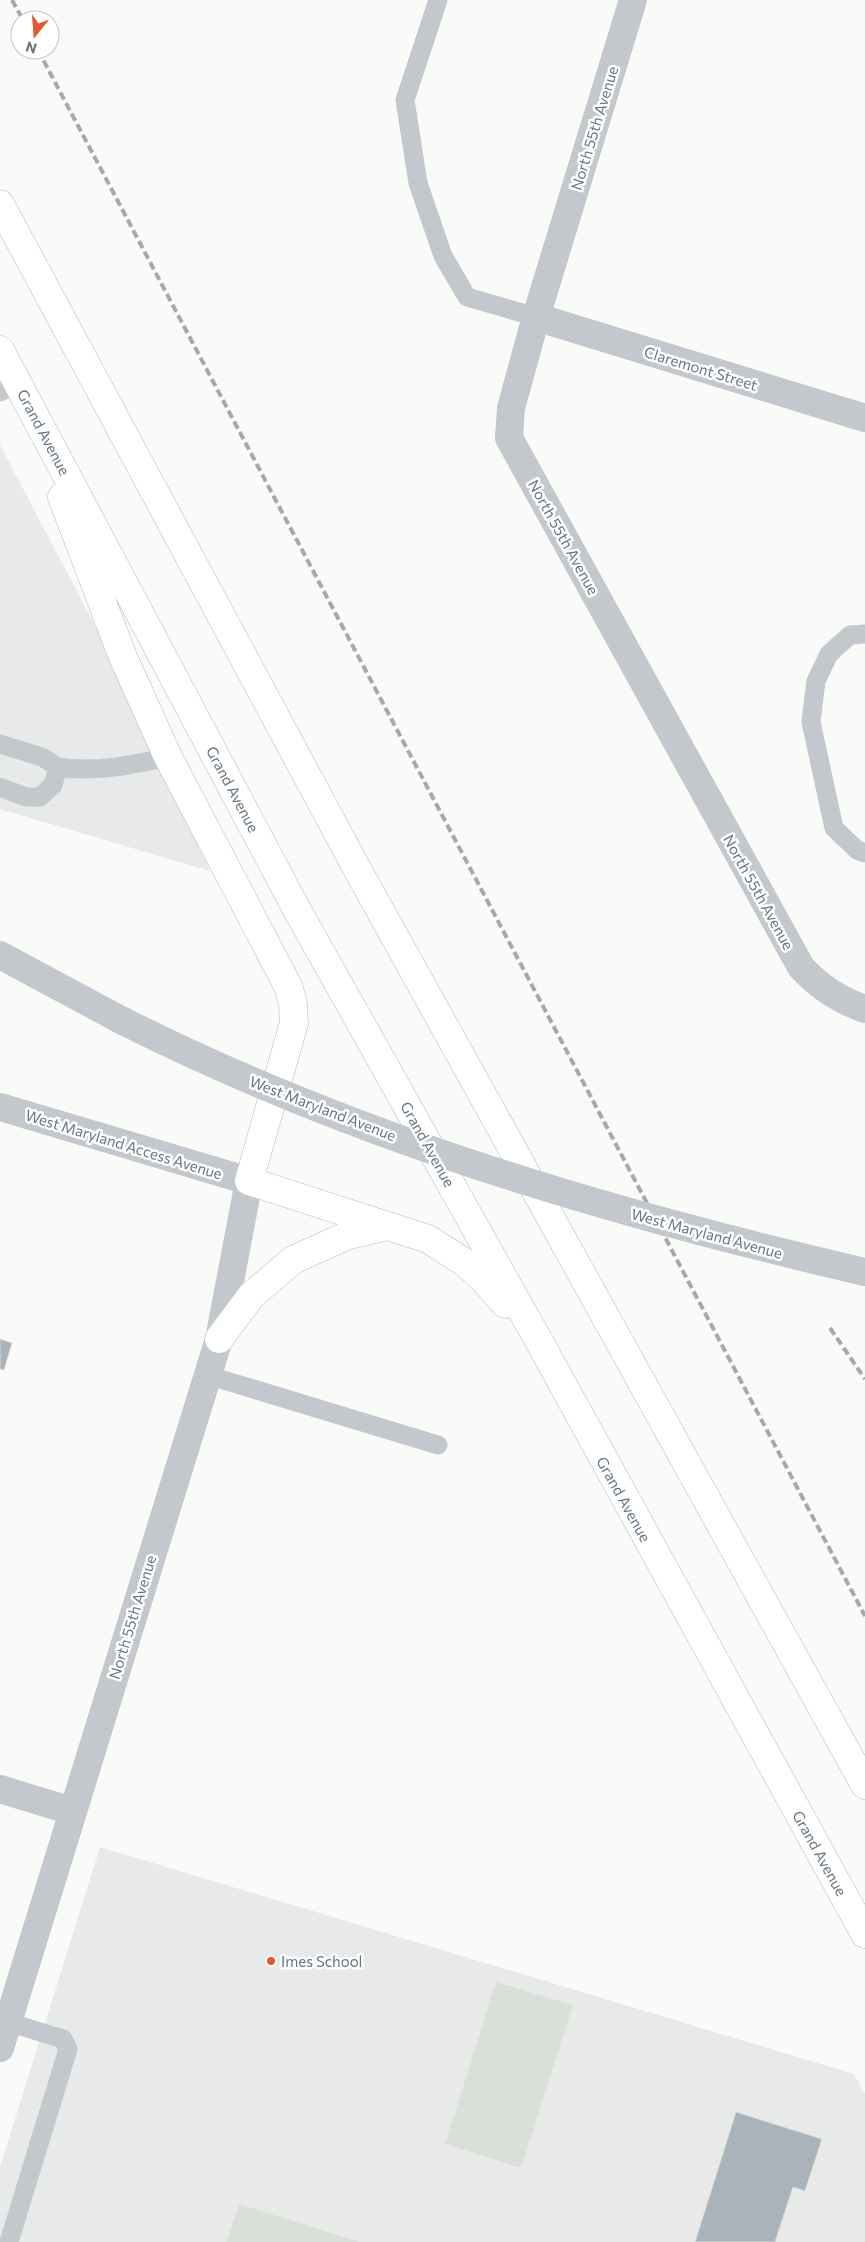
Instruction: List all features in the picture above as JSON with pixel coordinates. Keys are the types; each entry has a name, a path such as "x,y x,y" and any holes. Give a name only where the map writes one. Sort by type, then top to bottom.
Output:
{"highway":[{"path":"0,204 355,865 865,1785"},
{"name":"Grand Avenue","path":"0,350 9,388 296,908 540,1343 865,1934"},
{"path":"9,388 123,657 168,757 289,988 293,1004 294,1023 249,1181 428,1240 464,1262 482,1278 540,1343"},
{"path":"219,1339 252,1295 293,1260 346,1236 389,1226"}],"street":[{"name":"North 55th Avenue","path":"633,0 536,317 511,408 509,438 801,967 819,986 849,1004 865,1009"},
{"name":"Claremont Street","path":"536,317 865,418"},
{"name":"West Maryland Avenue","path":"0,955 189,1054 303,1102 474,1165 617,1210 752,1246 865,1272"},
{"name":"West Maryland Access Avenue","path":"0,1107 249,1181"},
{"name":"North 55th Avenue","path":"0,2048 219,1339 249,1181"},
{"path":"0,1789 72,1811"}],"lane":[{"path":"438,0 406,100 418,183 443,256 467,298 536,317"},
{"path":"865,634 850,635 829,654 816,681 811,722 834,828 857,850 865,853"},
{"path":"0,744 42,757 58,767 81,771 130,766 168,757"},
{"path":"0,787 26,797 40,797 53,785 58,767"},
{"path":"207,1375 438,1446"},
{"path":"8,2022 63,2039 68,2049 9,2242"}],"shaded area":[{"path":"0,445 131,694 210,871 0,809"},
{"name":"Imes School","path":"100,1847 854,2074 865,2094 865,2242 0,2242 0,2167"},
{"path":"496,1982 573,2005 521,2168 445,2144"},
{"path":"239,2204 359,2242 227,2242"}],"building":[{"path":"0,1339 12,1343 4,1370 0,1369"},
{"path":"736,2112 822,2139 805,2191 793,2187 775,2242 695,2242"}],"railway":[{"path":"12,0 18,10"},
{"path":"43,60 865,1616"},
{"path":"830,1328 865,1379"}],"place":[{"name":"Imes School","path":"271,1961"}]}
